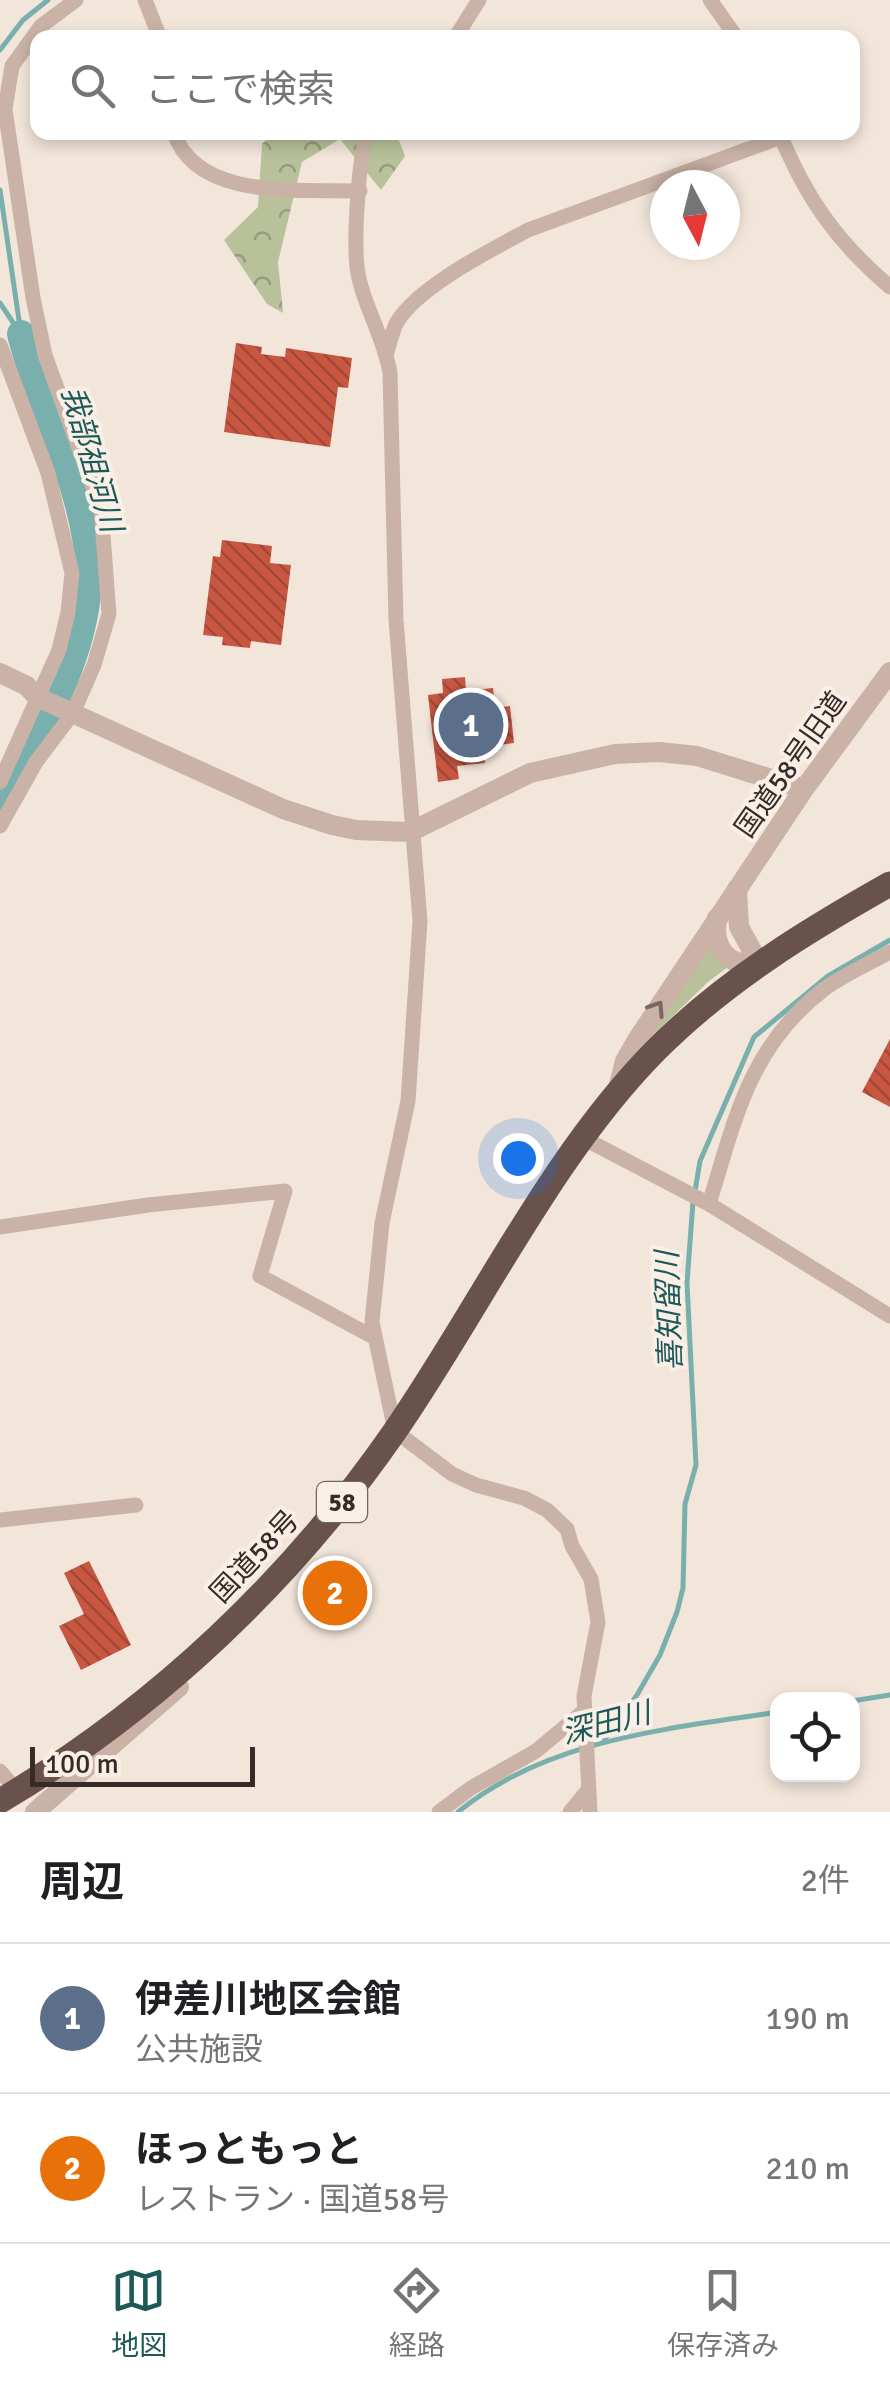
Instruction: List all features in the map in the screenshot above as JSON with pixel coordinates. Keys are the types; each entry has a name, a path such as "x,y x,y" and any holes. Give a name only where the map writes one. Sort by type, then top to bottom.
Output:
{"highway":[{"name":"58","path":"583,1138 616,1096 692,1016 759,963 890,884"},
{"name":"国道58号","path":"8,1797 90,1742 177,1674 253,1604 325,1524 395,1431 583,1138"}],"street":[{"path":"38,30 76,0"},
{"path":"145,0 157,30"},
{"path":"461,30 480,0"},
{"path":"710,0 731,30"},
{"path":"0,826 94,665 109,614 100,508 45,355 5,108 12,66 30,41"},
{"path":"177,140 197,165 223,182 360,192"},
{"path":"367,140 357,268 386,352 396,620 420,921 408,1101 382,1223 372,1322 395,1431 452,1474 524,1498 547,1510 568,1530 572,1546 591,1579 598,1622 584,1715 590,1812"},
{"path":"386,352 398,322 418,301 460,268 510,239 767,140"},
{"path":"782,140 798,180 818,212 856,259 890,287"},
{"path":"0,345 48,474 72,573 59,650 0,782"},
{"name":"国道58号旧道","path":"616,1096 625,1062 637,1040 804,789 890,672"},
{"path":"0,673 26,686 39,698 283,809 332,826 410,832 530,773 615,754 658,752 697,756 804,789"},
{"path":"717,918 716,941 725,956 737,964 759,963 739,927 737,888"},
{"path":"706,1202 756,1065 786,1022 825,988 890,952"},
{"path":"583,1138 706,1202 890,1316"},
{"path":"0,1227 148,1205 285,1191 260,1276 375,1338"},
{"path":"0,1520 136,1505"},
{"path":"35,1812 207,1663 253,1604"},
{"path":"440,1812 471,1788 536,1752 584,1715"},
{"path":"0,1771 8,1797"},
{"path":"570,1812 588,1788"}],"green space":[{"path":"266,140 338,140 302,162 278,262 283,313 267,304 224,240 258,207 262,144"},
{"path":"341,140 399,140 405,156 381,190"},
{"path":"708,938 714,956 728,967 645,1043"}],"building":[{"path":"236,343 262,347 261,354 285,357 286,348 352,358 348,388 338,387 330,447 224,432"},
{"path":"222,540 272,546 270,563 291,565 281,645 251,641 250,648 222,645 223,637 203,635 213,556 220,557"},
{"path":"465,677 466,691 493,688 495,708 510,706 514,743 483,747 485,763 457,766 459,779 438,782 428,695 443,693 442,679"},
{"path":"890,1039 890,1107 862,1092"},
{"path":"89,1561 131,1645 81,1670 59,1626 84,1614 64,1573"}],"waterway":[{"path":"0,50 23,20 48,0"},
{"path":"0,190 21,334"},
{"name":"我部祖河川","path":"0,303 18,330"},
{"name":"我部祖河川","path":"0,801 66,676 78,642 88,573 86,538 74,486 21,334"},
{"name":"喜知留川","path":"695,1191 700,1161 754,1037 828,976 890,940"},
{"name":"喜知留川","path":"604,1740 660,1655 683,1588 685,1504 696,1465 687,1283 693,1202"},
{"name":"深田川","path":"860,1700 890,1695"},
{"name":"深田川","path":"458,1812 493,1787 569,1753 652,1732 770,1713"}],"place":[{"name":"伊差川地区会館","path":"471,725"},
{"name":"ほっともっと","path":"335,1593"}]}
